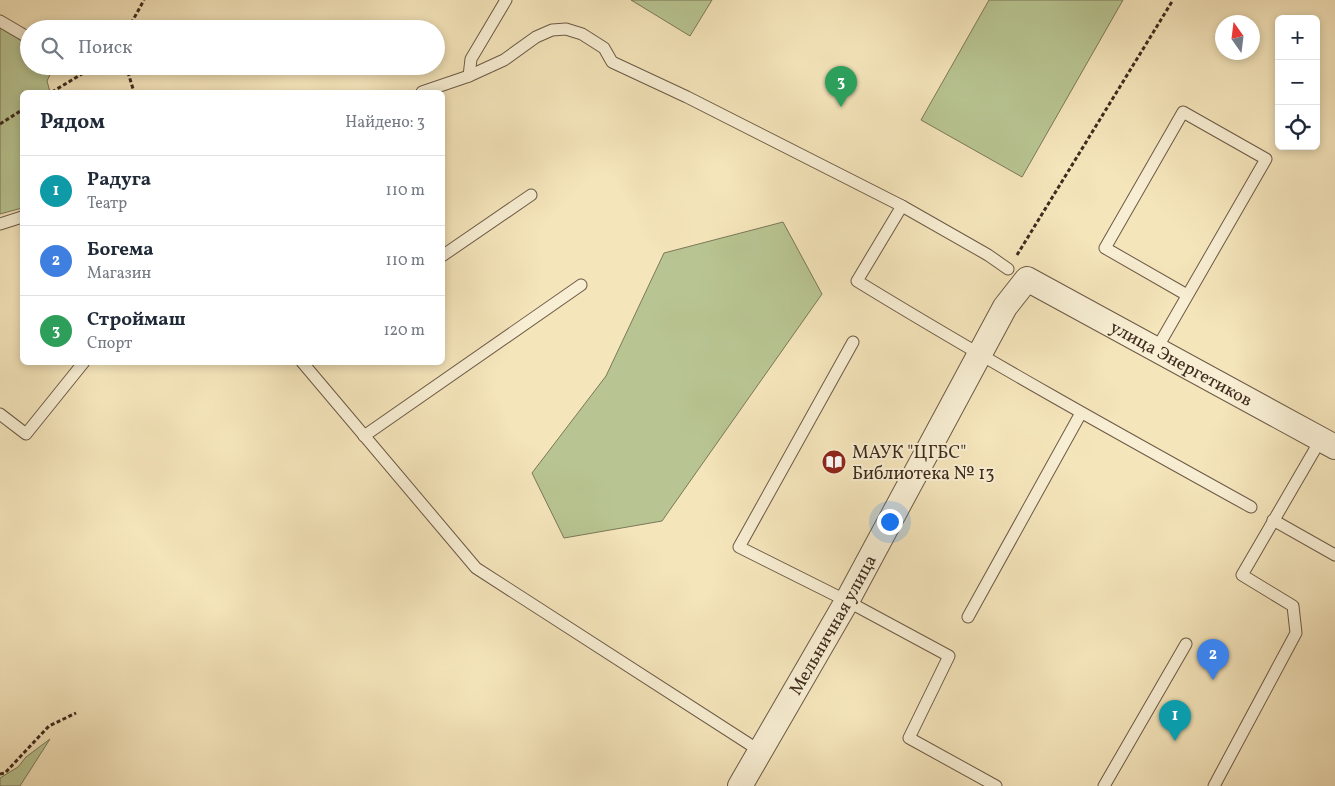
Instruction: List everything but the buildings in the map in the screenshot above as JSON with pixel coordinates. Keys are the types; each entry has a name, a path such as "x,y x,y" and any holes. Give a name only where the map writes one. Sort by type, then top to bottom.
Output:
{"street":[{"name":"улица Энергетиков","path":"1018,274 1328,443"},
{"name":"Мельничная улица","path":"740,786 847,601 1005,306 1018,274"}],"lane":[{"path":"469,76 471,59 506,0"},
{"path":"0,21 20,33"},
{"path":"428,90 469,76 504,60 536,37 552,30 566,29 582,34 604,48 612,62 686,96 902,206 1018,274"},
{"path":"1156,350 1266,159 1183,112 1105,248 1187,295"},
{"path":"445,254 531,195"},
{"path":"902,206 857,281 1081,413 1251,507"},
{"path":"0,224 20,218"},
{"path":"364,436 581,285"},
{"path":"853,342 740,547 950,656 909,738 996,786"},
{"path":"1,416 26,434 82,365"},
{"path":"305,365 476,568 760,752"},
{"path":"968,617 1081,413"},
{"path":"1214,786 1296,633 1293,606 1242,575 1274,520 1328,443"},
{"path":"1274,520 1335,555"},
{"path":"1104,786 1186,644"}],"path":[{"path":"133,20 144,0"},
{"path":"1018,274 1173,0"},
{"path":"55,90 80,75"},
{"path":"129,75 133,90"},
{"path":"0,124 20,111"},
{"path":"0,774 5,772 49,726 76,713"}],"green space":[{"path":"631,0 712,0 690,36"},
{"path":"989,0 1123,0 1022,177 921,120"},
{"path":"0,28 20,40 20,75 50,75 47,81 49,90 20,90 20,209 0,214"},
{"path":"783,222 822,294 662,521 564,538 532,473 606,376 664,253"},
{"path":"50,739 20,786 0,786 0,778 18,767 26,757"}],"place":[{"name":"Строймаш","path":"841,107"},
{"name":"МАУК \"ЦГБС\" Библиотека № 13","path":"834,462"},
{"name":"Богема","path":"1213,680"},
{"name":"Радуга","path":"1175,741"}]}
